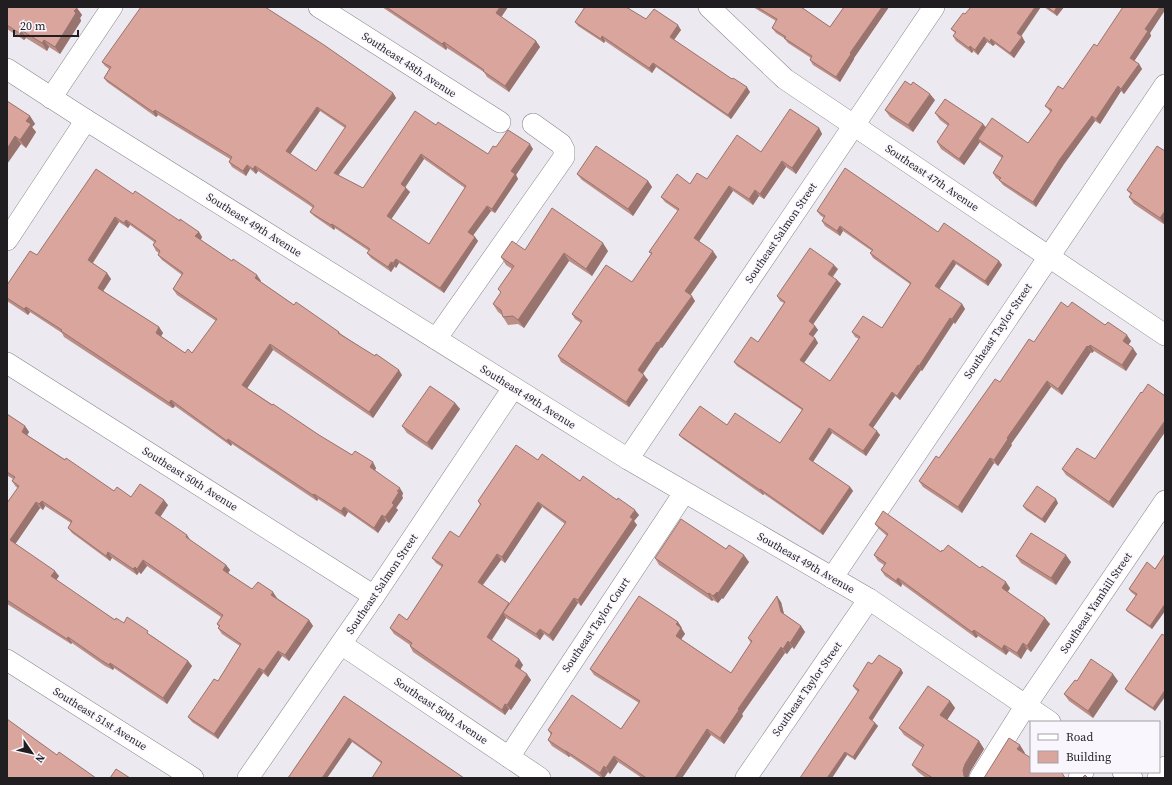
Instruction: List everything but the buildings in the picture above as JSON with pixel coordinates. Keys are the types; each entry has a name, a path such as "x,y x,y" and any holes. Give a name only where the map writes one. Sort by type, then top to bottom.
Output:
{"street":[{"path":"51,98 112,7"},
{"name":"Southeast 48th Avenue","path":"319,7 500,122"},
{"name":"Southeast 47th Avenue","path":"709,7 786,78 1165,335"},
{"name":"Southeast Salmon Street","path":"628,459 934,7"},
{"name":"Southeast 49th Avenue","path":"7,69 628,459 869,599 1049,721"},
{"name":"Southeast Taylor Street","path":"832,578 1048,256 1165,85"},
{"path":"7,240 86,120"},
{"path":"436,339 564,157 564,150 561,144 533,124"},
{"name":"Southeast 50th Avenue","path":"7,363 374,596"},
{"name":"Southeast Salmon Street","path":"248,778 374,596 513,388"},
{"name":"Southeast Taylor Court","path":"509,757 684,492"},
{"name":"Southeast Yamhill Street","path":"980,778 1026,705 1162,511"},
{"name":"Southeast Taylor Street","path":"746,778 869,599"},
{"name":"Southeast 50th Avenue","path":"341,644 540,778"},
{"name":"Southeast 51st Avenue","path":"7,660 193,778"},
{"path":"1158,778 1165,767"}]}
